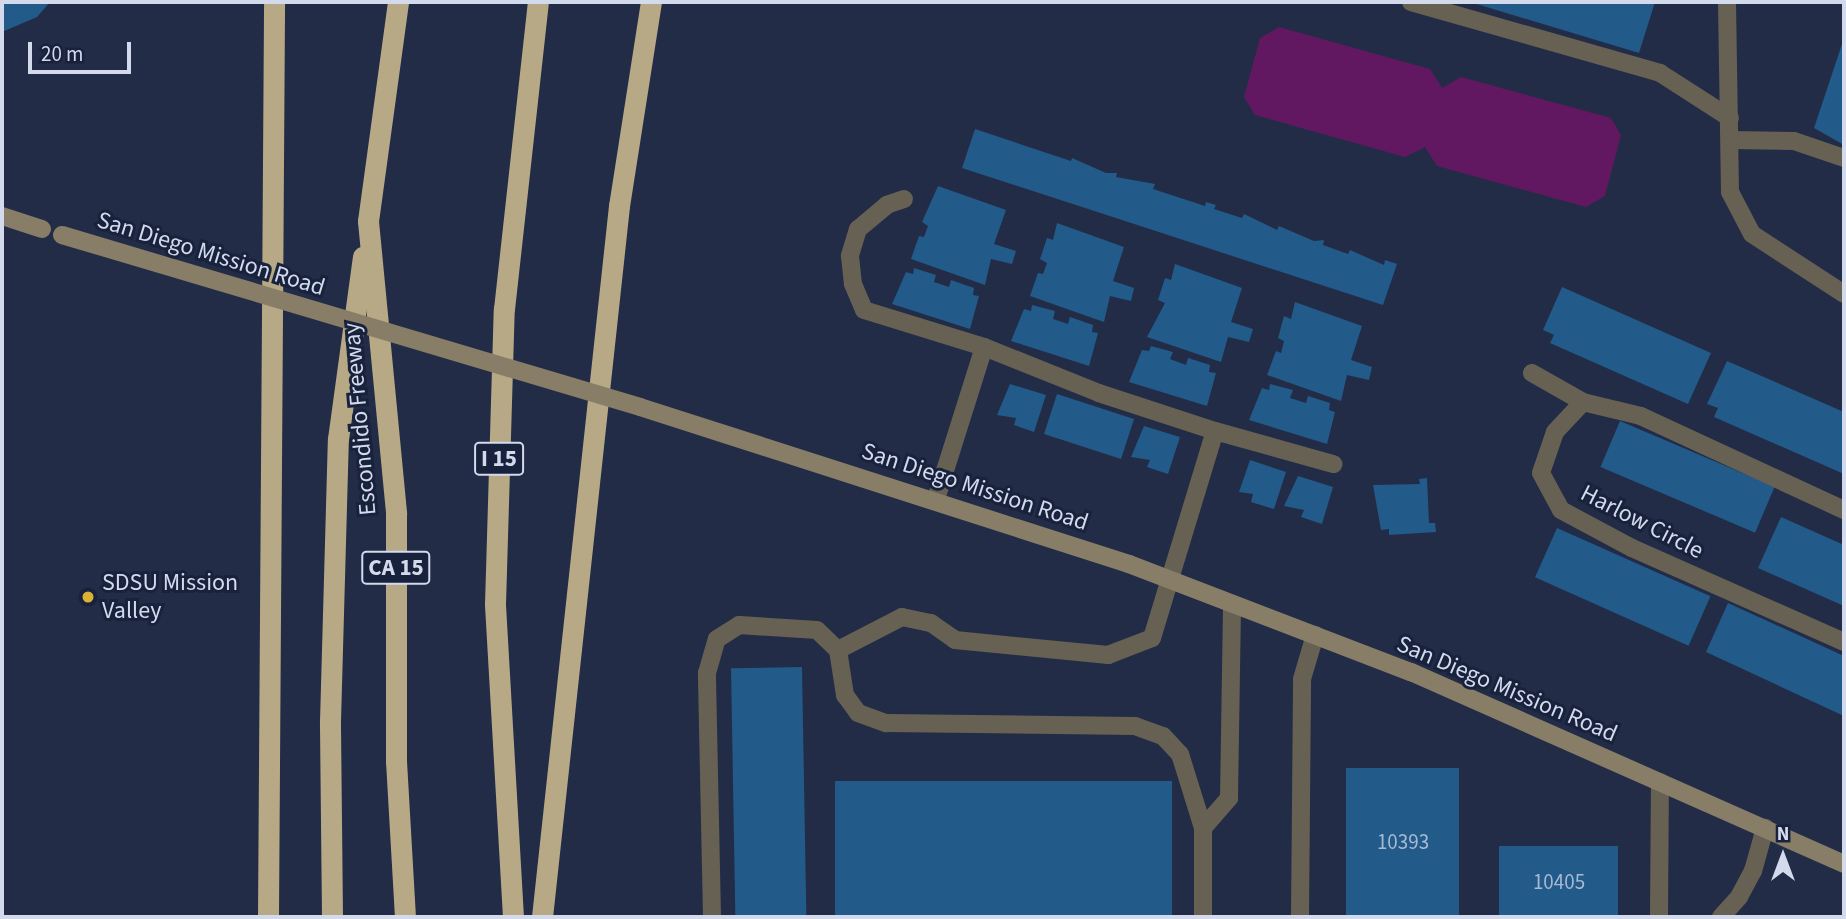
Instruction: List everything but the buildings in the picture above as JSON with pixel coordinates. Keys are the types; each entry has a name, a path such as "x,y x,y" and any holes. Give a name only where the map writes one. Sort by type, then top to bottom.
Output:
{"highway":[{"path":"268,917 274,2"},
{"name":"Escondido Freeway","path":"398,2 368,220 396,514 396,761 405,917"},
{"name":"I 15","path":"513,917 495,604 503,336 529,58 538,2"},
{"path":"542,917 620,206 651,2"},
{"path":"332,917 330,721 338,439 368,220"}],"main road":[{"path":"2,216 41,229 2,222"},
{"name":"San Diego Mission Road","path":"62,235 640,407 936,499 1167,579 1411,672 1844,864"}],"street":[{"path":"1411,2 1660,73 1730,118"},
{"path":"1727,2 1730,192 1752,234 1844,294"},
{"path":"1730,140 1794,141 1844,159"},
{"path":"904,200 887,205 858,229 850,256 853,284 864,310 984,347 1099,393 1333,464"},
{"path":"936,499 984,347"},
{"path":"1532,373 1583,402 1641,416 1844,510"},
{"name":"Harlow Circle","path":"1583,402 1555,432 1541,473 1561,510 1632,548 1844,642"},
{"path":"838,650 902,617 930,623 955,640 1108,655 1152,638 1167,579 1215,430"},
{"path":"1203,828 1229,798 1232,604"},
{"path":"712,917 707,673 717,639 739,625 817,630 838,650 845,695 858,713 886,723 1135,726 1163,736 1184,765 1203,828 1203,917"},
{"path":"1300,917 1302,679 1315,635"},
{"path":"1659,917 1660,782"},
{"path":"1721,917 1739,897 1753,870 1765,828"}],"shaded area":[{"path":"1279,27 1430,69 1442,88 1461,77 1611,118 1621,135 1605,196 1586,207 1437,166 1425,147 1405,157 1255,115 1244,97 1260,38"}],"place":[{"name":"SDSU Mission Valley","path":"88,597"}]}
